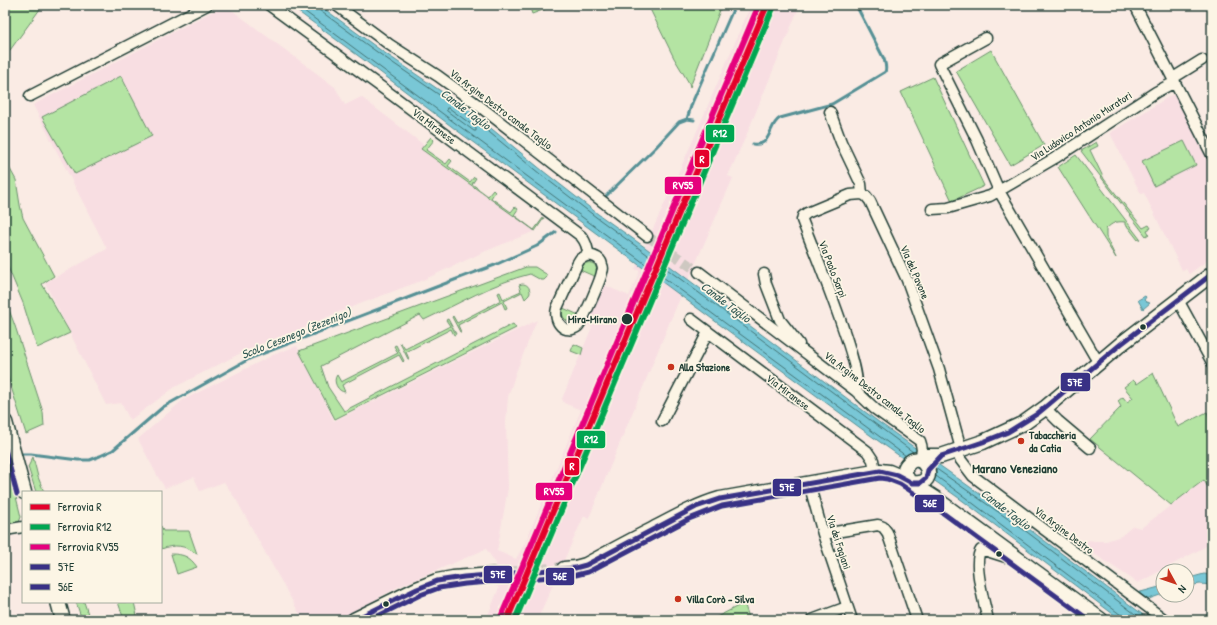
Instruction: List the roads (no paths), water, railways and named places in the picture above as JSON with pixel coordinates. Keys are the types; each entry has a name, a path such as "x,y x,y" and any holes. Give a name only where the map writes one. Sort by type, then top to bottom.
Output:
{"main road":[{"path":"564,569 586,565 696,507 720,499 877,471 919,473 941,456 983,442 1008,432 1024,423 1045,408 1099,362 1212,274"},
{"path":"5,422 24,491"},
{"path":"919,473 1011,555 1101,620"},
{"path":"354,620 417,589 437,581 452,578 493,575"},
{"path":"58,603 63,620"}],"street":[{"path":"30,96 207,5"},
{"name":"Via Miranese","path":"269,5 581,236 586,242 588,255"},
{"name":"Via Argine Destro canale Taglio","path":"336,5 390,45 438,76 478,105 647,236"},
{"path":"1136,5 1212,155"},
{"path":"986,38 939,64 977,140 999,191 1099,362"},
{"name":"Via Ludovico Antonio Muratori","path":"932,209 948,208 990,196 1055,158 1202,60"},
{"name":"Via del Pavone","path":"830,112 841,142 861,184 862,194 870,200 907,280 939,369 959,450"},
{"name":"Via Paolo Sarpi","path":"856,392 856,378 851,354 802,220 803,216 807,213 850,195 862,194"},
{"path":"588,255 596,257 601,263 603,267 601,276 580,323 573,328 568,329 563,327 557,321 557,308 577,264 580,259 588,255"},
{"name":"Via Argine Destro canale Taglio","path":"699,272 856,392 875,409 920,441 919,473"},
{"name":"Via Argine Destro canale Taglio","path":"764,274 768,290 780,320 800,345 800,349"},
{"path":"1178,300 1212,362"},
{"name":"Via Miranese","path":"691,319 867,451 873,460 877,471"},
{"path":"662,421 708,332"},
{"path":"1045,408 1090,448"},
{"name":"Via Argine Destro","path":"959,450 960,459 973,476 1165,620"},
{"name":"Via dei Fagiani","path":"809,483 823,534 852,620"},
{"path":"823,534 878,525 883,527 887,532 917,620"},
{"path":"5,530 22,527"},
{"path":"988,620 978,568 979,553 981,550 984,550 1006,557 1011,555"},
{"path":"812,620 847,607"}],"water":[{"name":"Canale Taglio","path":"289,5 319,5 379,49 470,111 598,214 646,248 880,423 1029,529 1150,620 1121,620 963,501 723,327"},
{"path":"1145,296 1146,297 1144,300 1150,303 1143,309 1138,300"},
{"path":"1204,574 1212,575 1212,585 1195,585 1195,576"},
{"path":"1155,588 1155,597 1143,601 1137,593"}],"waterway":[{"path":"687,119 692,103 735,5"},
{"name":"Scolo Cesenego (Zezenigo)","path":"753,144 764,142 767,139 773,125 780,118 832,104 885,72 886,67 884,59 856,5"},
{"name":"Scolo Cesenego (Zezenigo)","path":"605,197 679,122 687,119 694,120"},
{"name":"Scolo Cesenego (Zezenigo)","path":"18,454 31,454 78,460 90,460 100,456 113,450 163,407 251,358 495,265 537,246 556,232"}],"tunnel":[{"path":"647,236 699,272"},
{"path":"493,575 564,569"}],"rail line":[{"name":"RV55","path":"501,617 759,5"},
{"name":"R","path":"507,620 767,5"},
{"name":"R12","path":"515,620 773,8"}],"place":[{"name":"Mira-Mirano","path":"627,319"},
{"name":"Alla Stazione","path":"671,367"},
{"name":"Tabaccheria da Catia","path":"1021,441"},
{"name":"Villa Corò - Silva","path":"678,599"}],"district":[{"name":"Marano Veneziano","path":"1015,468"}]}
